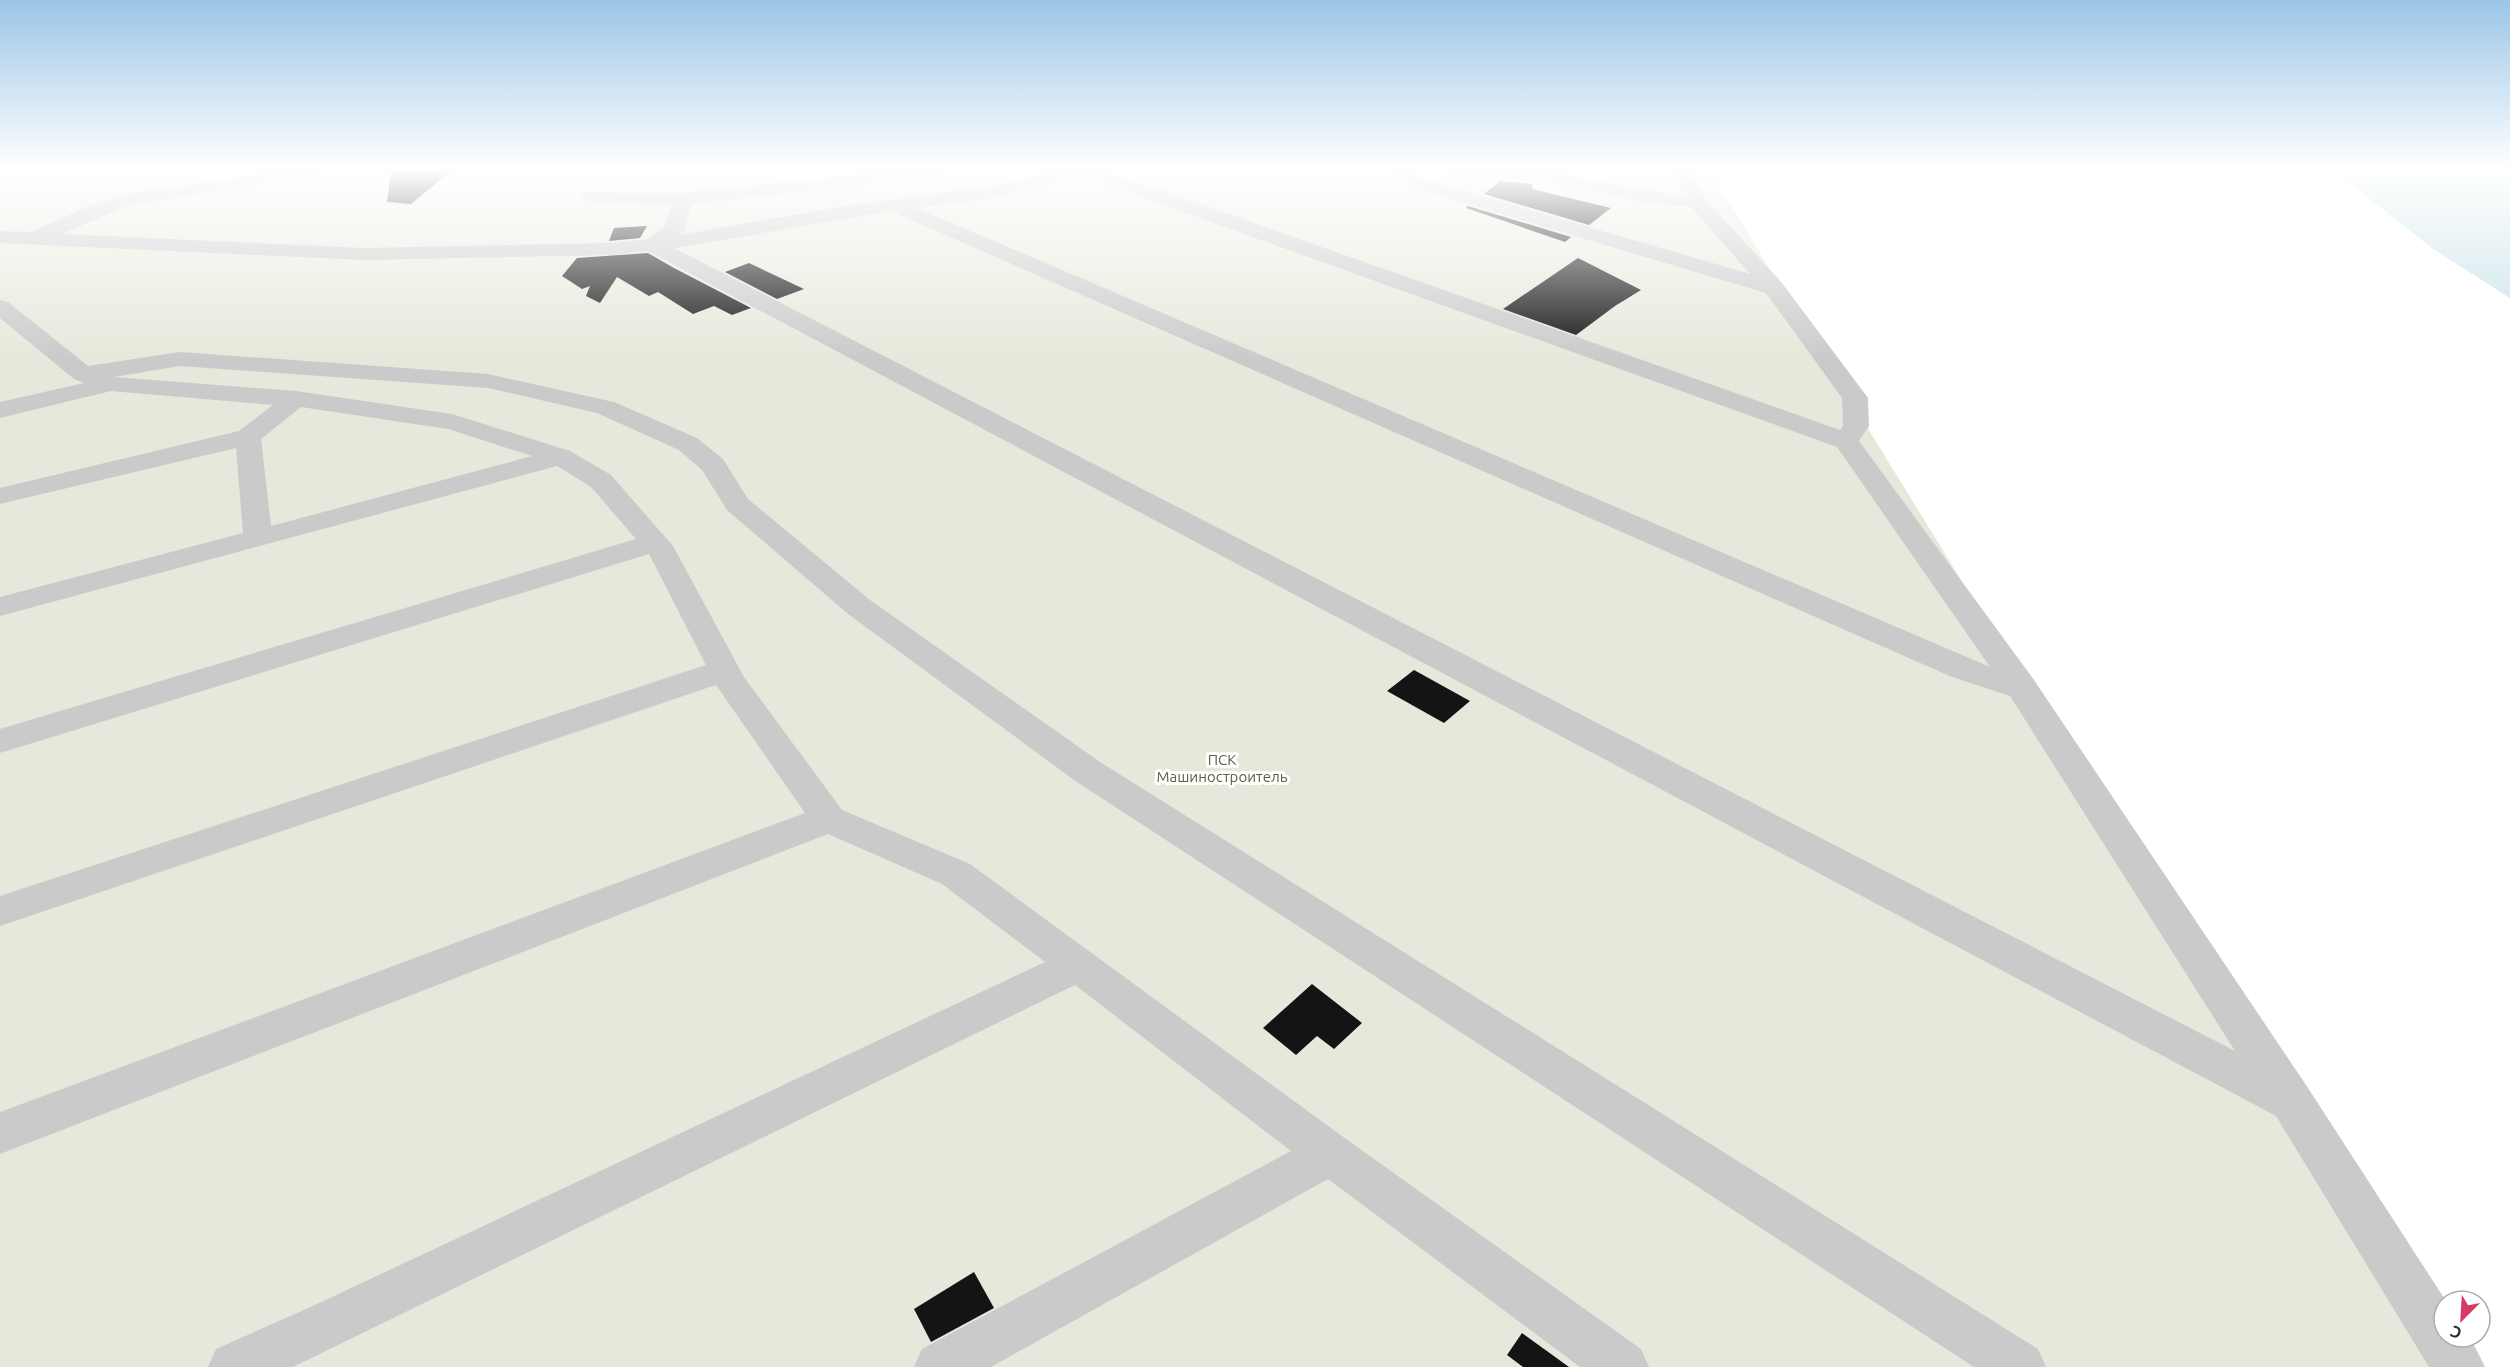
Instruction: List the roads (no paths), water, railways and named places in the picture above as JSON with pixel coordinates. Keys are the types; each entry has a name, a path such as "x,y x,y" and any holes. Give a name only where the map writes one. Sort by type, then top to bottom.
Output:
{"street":[{"path":"34,239 45,234"},
{"path":"652,245 668,234"},
{"path":"0,237 364,254 609,249 652,245 720,234"},
{"path":"959,234 1964,670 2022,688"},
{"path":"1264,234 1846,441 2022,688 2292,1102 2459,1367"},
{"path":"1590,234 1774,288"},
{"path":"1726,234 1774,288 1854,398 1856,426 1846,441"},
{"path":"652,245 2292,1102"},
{"path":"0,307 97,379 296,399 452,422 561,457 601,481 663,552 725,670 829,819 956,874 1330,1154 1623,1367"},
{"path":"0,338 31,331"},
{"path":"0,410 97,379 180,359 488,381 605,407 688,444 713,465 737,504 859,607 1087,771 2020,1367"},
{"path":"0,496 248,437 296,399"},
{"path":"248,437 258,538"},
{"path":"0,606 561,457"},
{"path":"0,741 655,543"},
{"path":"0,911 725,670"},
{"path":"0,1133 829,819"},
{"path":"234,1367 333,1323 1078,965"},
{"path":"940,1367 1330,1154"}],"water":[{"path":"2414,234 2510,234 2510,298 2433,249"}],"park label":[{"name":"ПСК Машиностроитель","path":"1222,768"}]}
